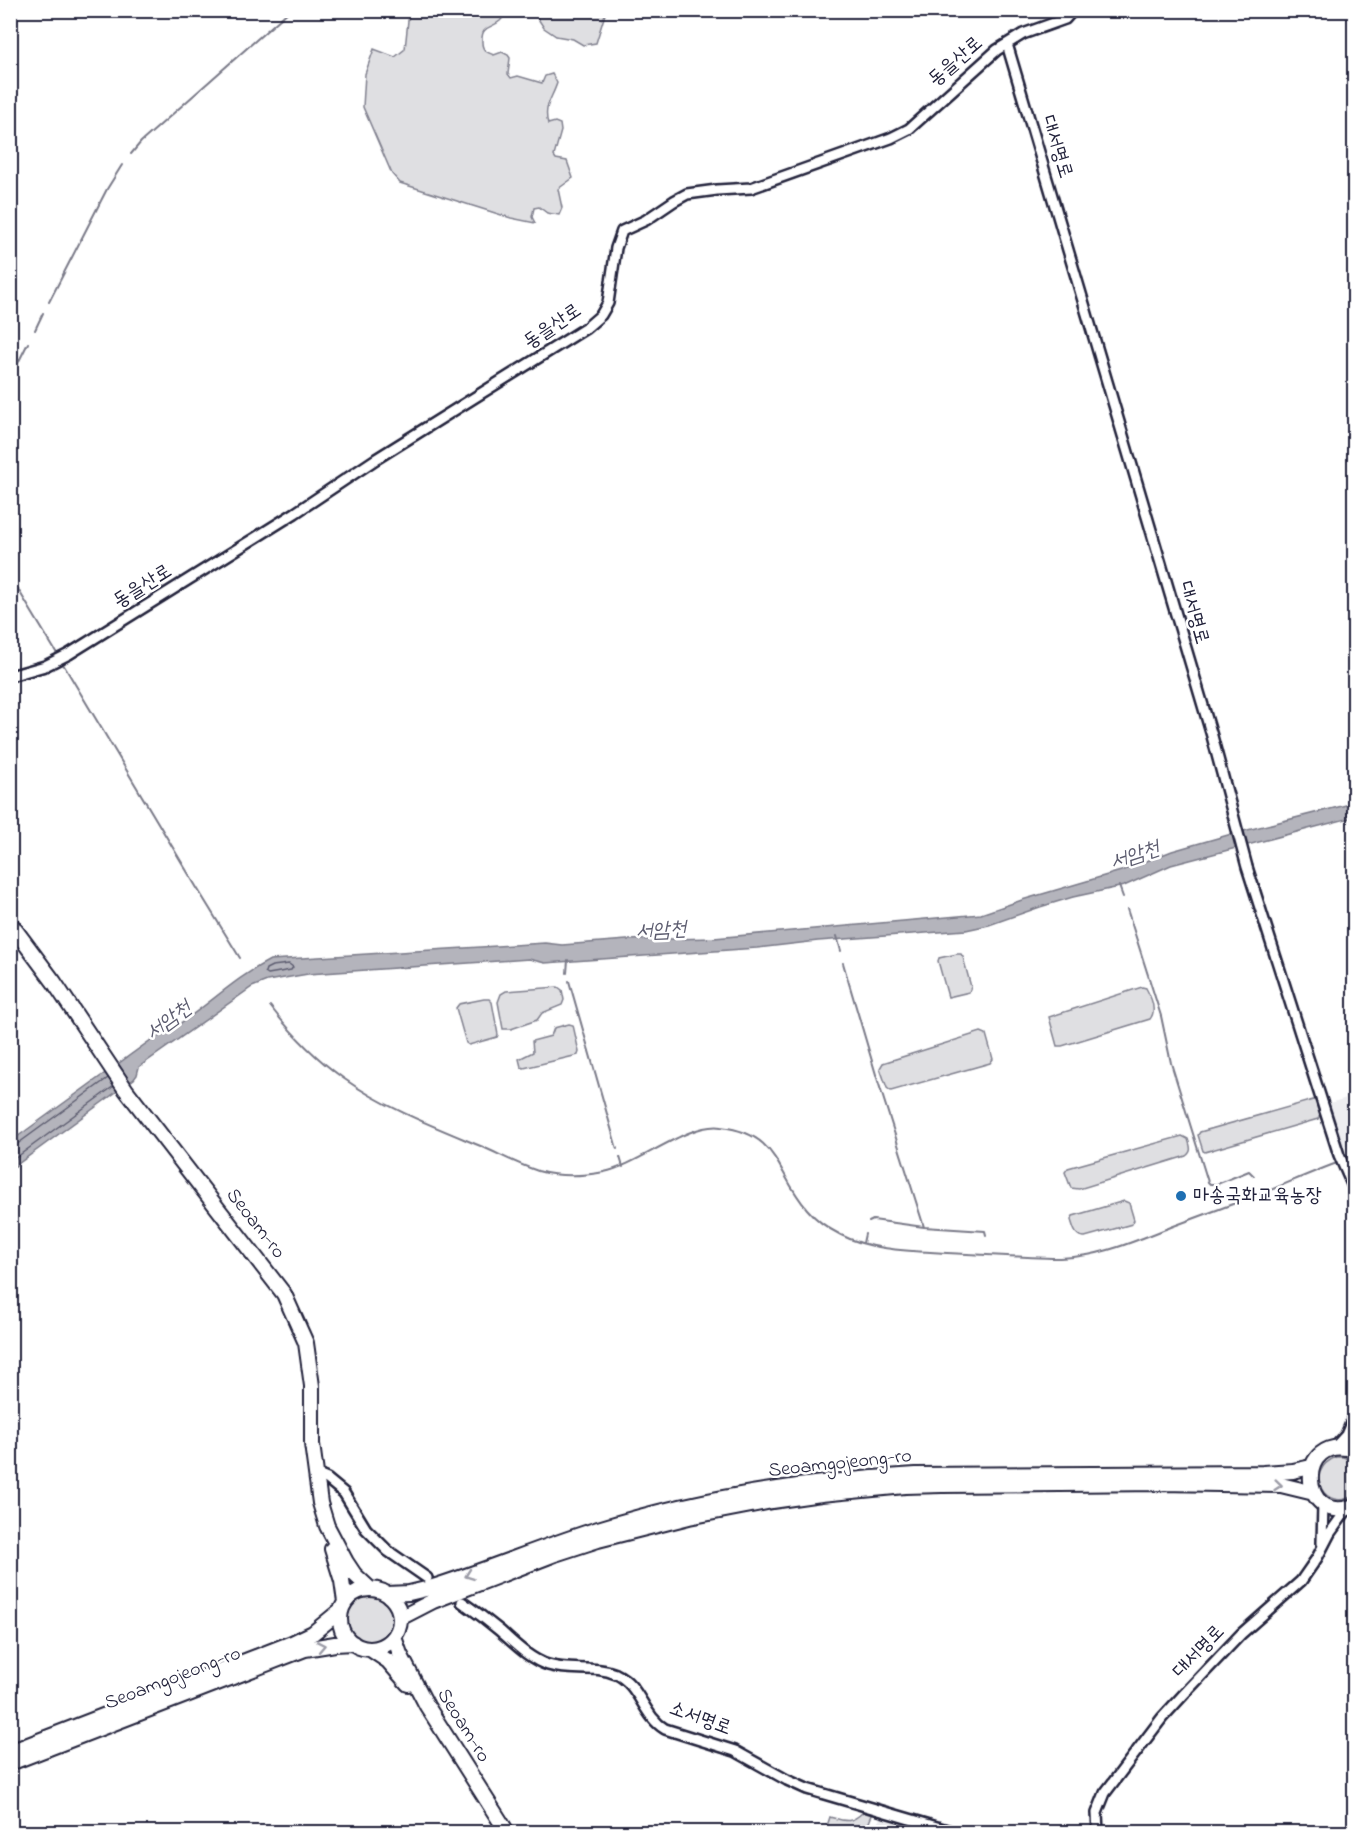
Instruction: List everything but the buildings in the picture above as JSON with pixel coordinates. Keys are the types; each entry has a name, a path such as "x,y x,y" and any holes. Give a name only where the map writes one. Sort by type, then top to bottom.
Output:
{"main road":[{"name":"Seoam-ro","path":"10,923 54,982 126,1090 284,1294 306,1343 310,1361 312,1444 320,1503 327,1526 346,1562 354,1574 369,1588"},
{"path":"1351,1507 1332,1509 1323,1504 1314,1493 1310,1478 1311,1467 1324,1452 1344,1447 1354,1450"},
{"name":"Seoamgojeong-ro","path":"387,1594 409,1593 430,1588 571,1538 635,1519 732,1497 795,1487 916,1475 1263,1473 1311,1467"},
{"name":"Seoamgojeong-ro","path":"400,1618 433,1601 598,1540 688,1517 821,1494 905,1486 1149,1483 1281,1485 1314,1493"},
{"path":"327,1526 342,1581 341,1629 353,1643 370,1649 388,1644 399,1628 399,1608 394,1600 379,1590 369,1588 360,1590 352,1595 343,1606"},
{"name":"Seoamgojeong-ro","path":"10,1752 292,1643 313,1633 343,1606"},
{"name":"Seoam-ro","path":"394,1637 427,1706 507,1833"},
{"name":"Seoamgojeong-ro","path":"10,1763 305,1649 353,1643"},
{"path":"370,1649 388,1661 427,1706"}],"street":[{"name":"동을산로","path":"10,676 45,666 69,654 586,328 601,315 608,303 616,248 622,231 646,220 687,194 751,188 891,138 909,129 987,58 1036,28 1065,19 1073,10"},
{"name":"대서명로","path":"1007,44 1212,736 1245,861 1339,1155 1354,1189"},
{"path":"1334,1448 1346,1435 1354,1416"},
{"path":"315,1474 327,1479 344,1493 366,1529 388,1551 428,1578"},
{"path":"1322,1546 1323,1504"},
{"name":"대서명로","path":"1098,1833 1097,1813 1105,1793 1162,1718 1241,1634 1301,1581 1317,1558 1322,1546 1351,1507"},
{"name":"소서명로","path":"462,1602 540,1662 557,1668 606,1672 624,1679 633,1688 658,1725 665,1729 735,1750 786,1780 807,1789 941,1827 954,1833"}],"shaded area":[{"path":"409,11 505,11 506,13 497,24 487,28 483,33 484,49 494,55 502,52 508,55 510,58 508,74 511,78 518,76 542,83 545,76 552,74 557,83 547,107 548,124 555,122 560,124 561,131 554,156 556,159 567,161 573,178 558,189 562,208 559,215 547,213 539,207 534,208 532,217 535,223 511,218 400,183 392,174 363,107 365,74 374,49 395,57 405,49"},
{"path":"533,11 606,11 596,43 583,45 573,39 556,36 544,28"},
{"path":"957,954 963,957 971,987 969,992 948,997 938,961 939,958"},
{"path":"558,987 562,990 564,1000 562,1005 542,1013 537,1020 511,1029 503,1029 498,1002 501,994 506,991"},
{"path":"1142,987 1146,988 1152,1004 1153,1012 1150,1019 1057,1046 1049,1017"},
{"path":"484,999 492,1002 498,1035 469,1045 466,1043 456,1008 459,1004"},
{"path":"573,1025 578,1055 521,1067 519,1059 533,1052 532,1041 551,1036 554,1028"},
{"path":"981,1032 986,1034 993,1059 990,1063 891,1091 887,1088 880,1068 883,1063"},
{"path":"1354,1096 1354,1142 1343,1146 1329,1103"},
{"path":"1313,1100 1317,1101 1320,1115 1318,1119 1203,1151 1198,1135 1200,1132"},
{"path":"1182,1136 1188,1139 1190,1146 1190,1152 1186,1156 1079,1189 1071,1188 1065,1172 1068,1168"},
{"path":"1124,1201 1129,1203 1134,1220 1132,1224 1085,1237 1075,1232 1071,1220 1073,1216"},
{"path":"1336,1457 1343,1457 1354,1462 1354,1495 1344,1499 1334,1499 1327,1495 1321,1488 1319,1480 1320,1472 1326,1463"},
{"path":"370,1597 386,1603 392,1619 386,1635 370,1641 354,1635 348,1619 354,1603"},
{"path":"863,1812 872,1815 865,1832 825,1832 830,1817 848,1820"},
{"path":"881,1814 942,1832 875,1832"}],"water":[{"path":"1354,803 1354,817 1171,865 1124,886 1073,897 989,925 966,930 545,963 529,959 308,974 267,981 252,987 139,1067 134,1079 11,1169 10,1142 151,1040 181,1023 239,979 270,960 545,943 562,945 627,940 714,938 981,914 1121,871 1172,851"}],"waterway":[{"path":"131,154 141,142 290,10"},
{"path":"49,302 107,189 122,165"},
{"path":"35,330 43,313"},
{"path":"10,379 28,343"},
{"path":"10,576 56,652"},
{"path":"63,664 240,958"},
{"path":"1119,886 1123,897"},
{"path":"1127,909 1161,1016 1171,1063 1208,1182 1217,1184 1249,1171 1254,1176"},
{"path":"837,936 841,951"},
{"path":"567,973 568,960"},
{"path":"843,963 924,1227"},
{"path":"569,981 617,1149"},
{"path":"270,1006 313,1054 359,1089 411,1116 538,1171 571,1175 604,1172 618,1168 694,1131 708,1127 740,1131 766,1146 797,1195 823,1224 836,1233 853,1240 879,1247 920,1252 1044,1258 1092,1254 1138,1240 1340,1162"},
{"path":"620,1157 623,1167"},
{"path":"1346,1160 1354,1157"},
{"path":"869,1222 873,1220 924,1227 985,1231 986,1235"},
{"path":"863,1243 865,1234"}],"place":[{"name":"마송국화교육농장","path":"1181,1196"}],"water label":[{"name":"서암천","path":"1135,856"},
{"name":"서암천","path":"661,931"},
{"name":"서암천","path":"169,1021"}]}
